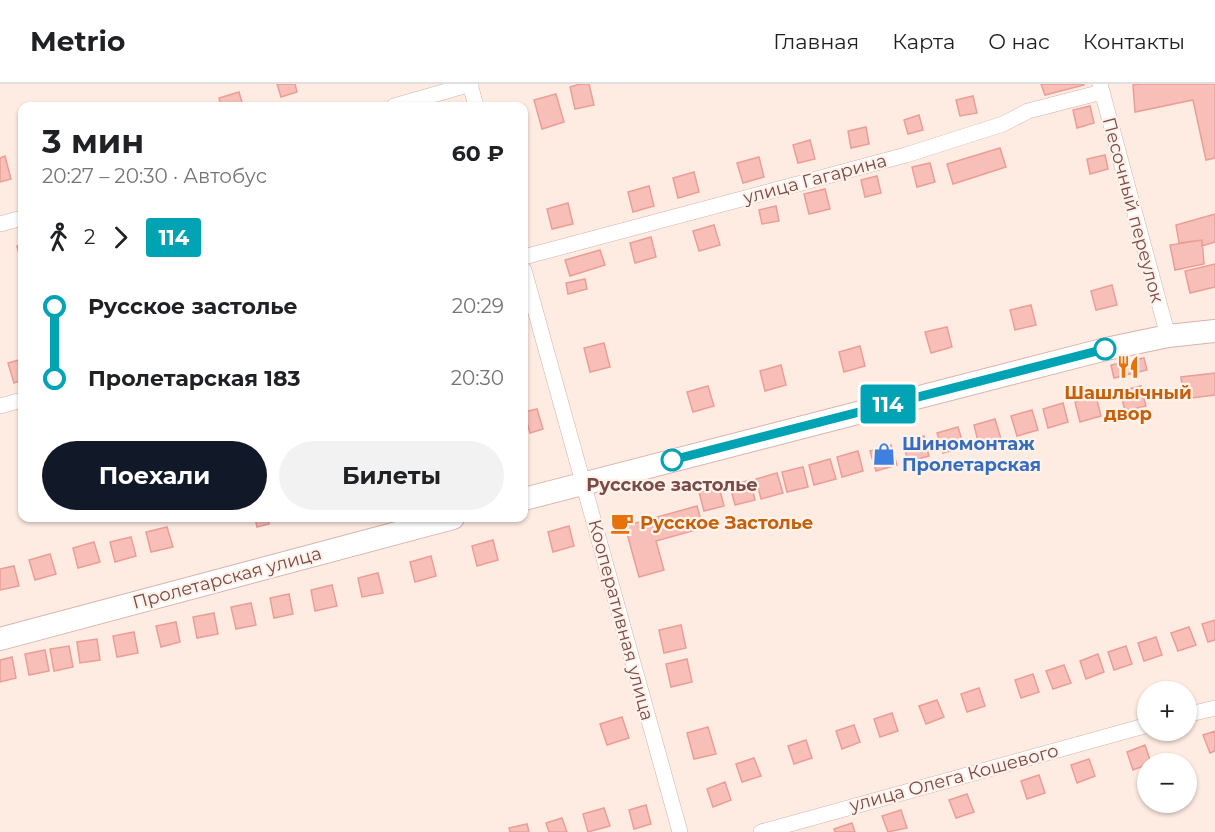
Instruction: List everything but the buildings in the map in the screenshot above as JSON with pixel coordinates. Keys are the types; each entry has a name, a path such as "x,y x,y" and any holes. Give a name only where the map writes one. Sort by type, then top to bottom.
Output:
{"main road":[{"path":"528,498 1027,368 1168,336 1215,331"},
{"name":"Пролетарская улица","path":"0,639 438,522"}],"street":[{"path":"408,102 470,84 475,102"},
{"name":"улица Гагарина","path":"528,256 906,155 1003,124 1028,111 1101,88"},
{"name":"Песочный переулок","path":"1101,88 1168,336"},
{"path":"0,224 18,219"},
{"name":"Кооперативная улица","path":"528,284 680,832"},
{"path":"0,406 18,401"},
{"path":"1197,712 1215,708"},
{"name":"улица Олега Кошевого","path":"761,832 1137,728"}],"bus line":[{"name":"114","path":"672,460 1105,349"}],"place":[{"name":"Шашлычный двор","path":"1128,367"},
{"name":"Шиномонтаж Пролетарская","path":"884,454"},
{"name":"Русское застолье","path":"672,460"},
{"name":"Русское Застолье","path":"622,523"}]}
